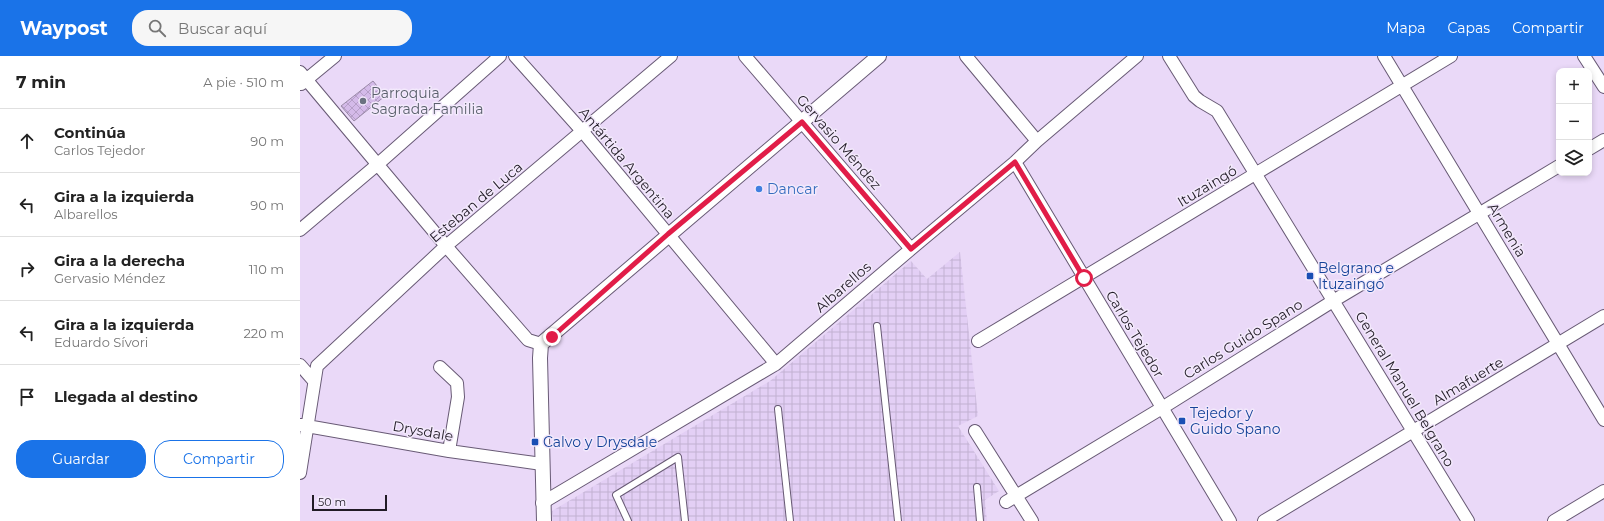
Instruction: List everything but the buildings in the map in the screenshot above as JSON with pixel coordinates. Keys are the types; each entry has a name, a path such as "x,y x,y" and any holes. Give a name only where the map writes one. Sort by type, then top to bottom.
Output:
{"street":[{"path":"335,56 302,78 378,164 446,246 528,340 541,344"},
{"path":"300,230 378,164 500,56"},
{"name":"Antártida Argentina","path":"515,56 583,132 776,364"},
{"name":"Esteban de Luca","path":"300,473 304,426 317,366 446,246 583,132 671,56"},
{"name":"Gervasio Méndez","path":"745,56 911,249"},
{"path":"544,521 542,503 541,344 668,234 879,56"},
{"path":"966,56 1037,141"},
{"name":"Albarellos","path":"542,503 776,364 1015,162 1037,141 1137,56"},
{"name":"General Manuel Belgrano","path":"1169,56 1194,96 1217,111 1468,521"},
{"name":"Armenia","path":"1384,56 1604,420"},
{"name":"Ituzaingó","path":"978,341 1451,56"},
{"path":"1584,56 1604,87"},
{"path":"1592,147 1604,140"},
{"name":"Carlos Tejedor","path":"1015,162 1230,521"},
{"name":"Carlos Guido Spano","path":"1006,502 1162,408 1334,301 1556,168"},
{"name":"Almafuerte","path":"1264,521 1604,316"},
{"path":"300,365 314,381"},
{"path":"440,367 457,383 458,397 449,451"},
{"name":"Drysdale","path":"304,426 449,451 542,464"},
{"path":"975,431 1032,521"},
{"path":"1554,521 1604,491"}],"lane":[{"path":"877,326 898,521"},
{"path":"778,409 790,521"},
{"path":"628,521 616,496 678,457 685,521"},
{"path":"977,487 980,521"}],"shaded area":[{"path":"960,252 978,416 958,426 999,491 985,500 987,521 553,521 552,511 770,381 911,261 927,279"}],"place":[{"name":"Parroquia Sagrada Familia","path":"363,101"},
{"name":"Dancar","path":"759,189"},
{"name":"Belgrano e Ituzaingó","path":"1310,276"},
{"name":"Tejedor y Guido Spano","path":"1182,421"},
{"name":"Calvo y Drysdale","path":"535,442"}],"route":[{"path":"552,337 668,234 802,122 911,249 1015,162 1084,278"}]}
